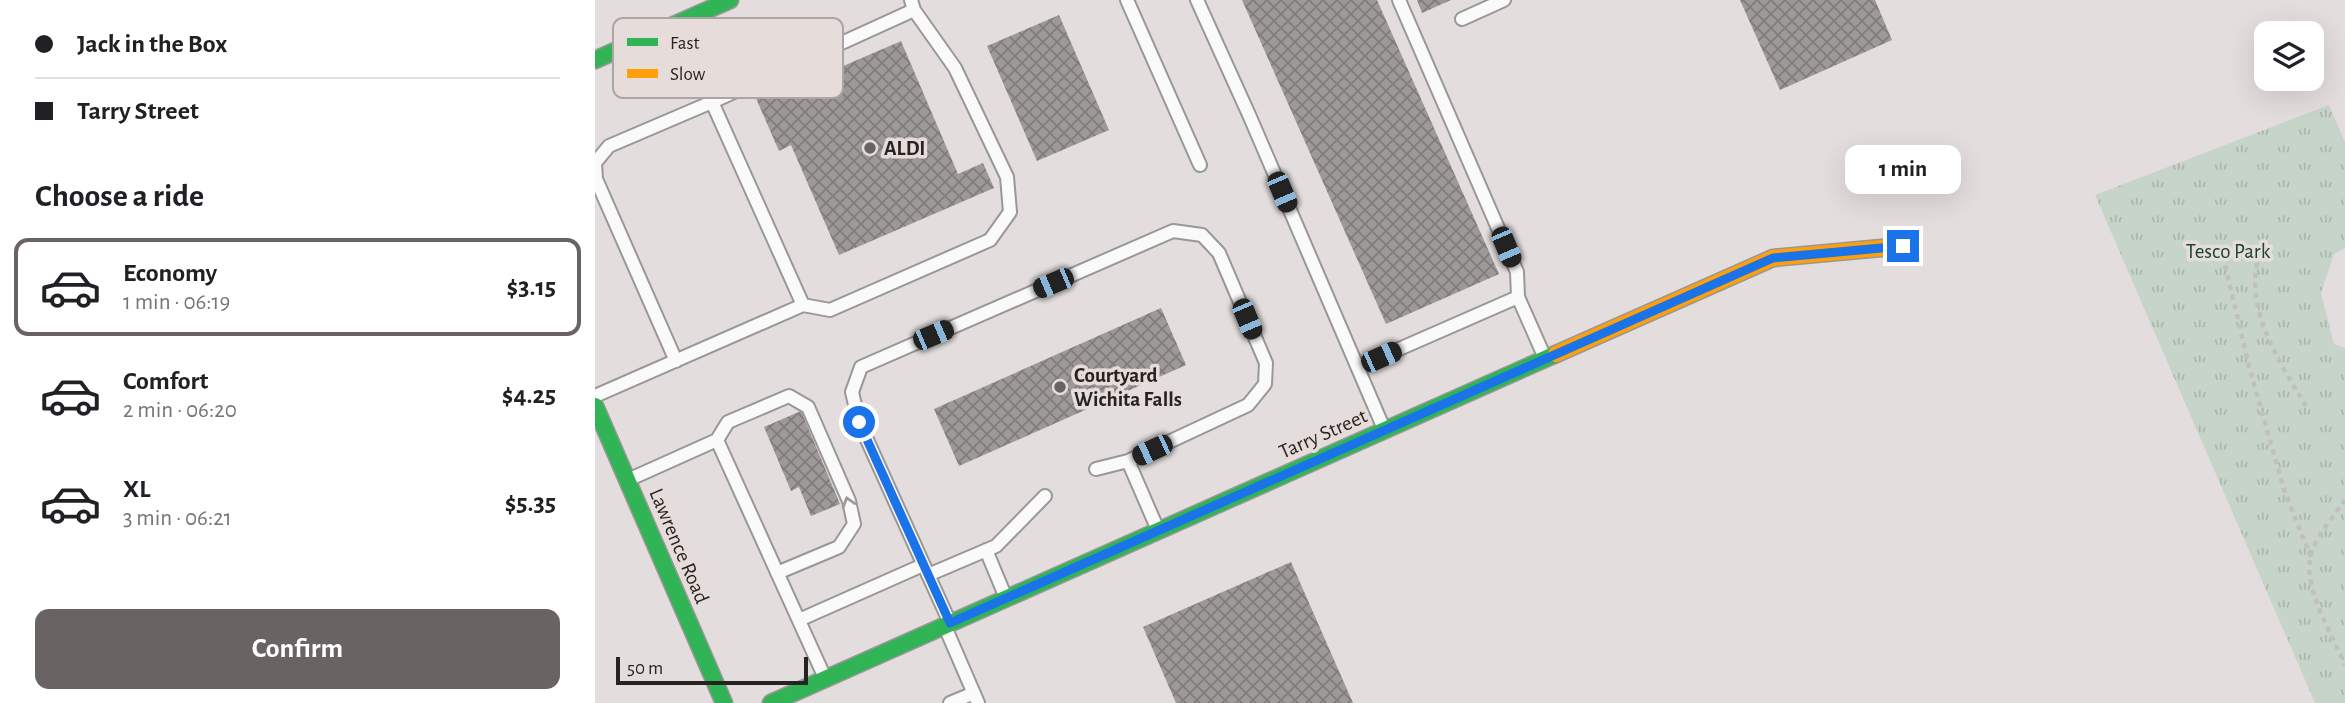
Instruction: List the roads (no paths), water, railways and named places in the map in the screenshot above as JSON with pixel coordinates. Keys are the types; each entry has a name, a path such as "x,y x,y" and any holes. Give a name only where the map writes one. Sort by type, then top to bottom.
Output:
{"street":[{"path":"690,18 730,0"},
{"path":"595,60 613,52"},
{"name":"Tarry Street","path":"771,703 1773,258 1903,246"},
{"name":"Lawrence Road","path":"595,406 724,703"}],"lane":[{"path":"1127,0 1200,165"},
{"path":"1197,0 1385,430"},
{"path":"1399,0 1517,272 1518,297 1546,358"},
{"path":"1462,19 1504,0"},
{"path":"595,396 803,305 830,310 990,240 1010,212 1007,177 955,68 912,5 843,38"},
{"path":"710,98 803,305"},
{"path":"676,361 596,179 595,163 609,146 720,98"},
{"path":"950,703 976,698 925,570 859,422 852,392 861,367 1174,231 1202,234 1219,253 1266,363 1265,384 1248,405 1128,461 1096,469"},
{"path":"1358,367 1518,297"},
{"path":"627,480 717,440 728,422 789,396 808,407 849,500 854,524 839,547 777,573"},
{"path":"717,440 825,679"},
{"path":"1128,461 1158,531"},
{"path":"799,620 925,570 996,546 1045,496"},
{"path":"986,550 1006,598"}],"place":[{"name":"ALDI","path":"870,148"},
{"name":"Courtyard Wichita Falls","path":"1060,387"}],"park label":[{"name":"Tesco Park","path":"2228,251"}]}
